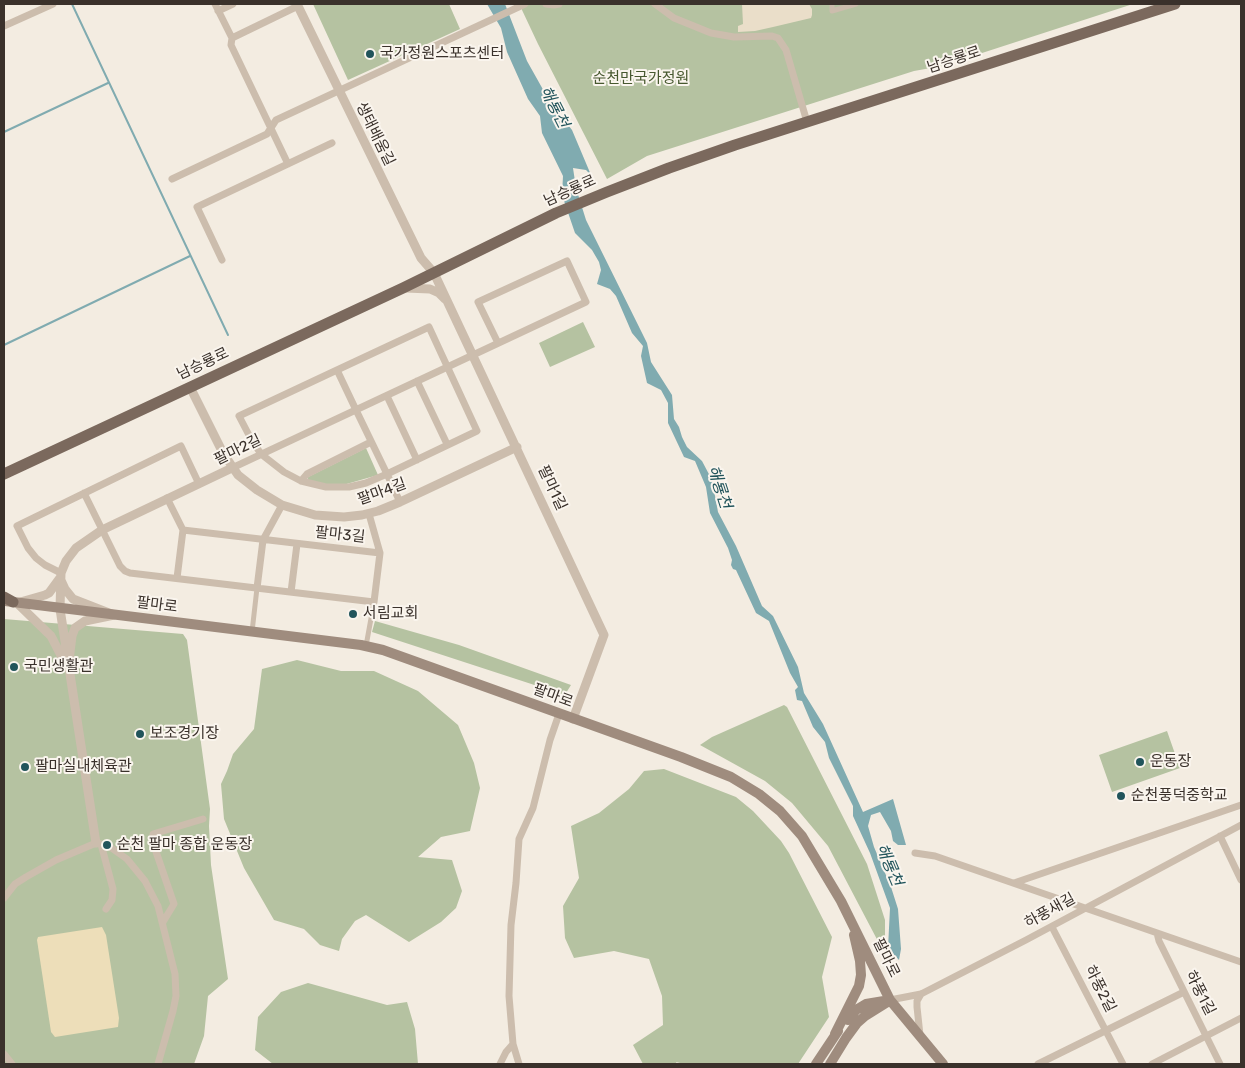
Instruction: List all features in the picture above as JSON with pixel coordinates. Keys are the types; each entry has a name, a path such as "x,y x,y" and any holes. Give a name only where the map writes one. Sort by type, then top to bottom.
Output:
{"main road":[{"name":"남승룡로","path":"40,459 403,288 556,213 607,192 669,168 807,122 1175,4"},
{"path":"4,473 40,459"},
{"path":"4,484 40,459"},
{"name":"팔마로","path":"9,601 60,609 366,646 383,650 730,777 759,794 780,811 802,836 847,912 890,1000 943,1064"},
{"path":"816,1064 835,1034 859,986 861,975 858,952 847,912"},
{"path":"835,1034 856,1010 866,1004 890,1000"},
{"path":"830,1064 857,1023 890,1000"}],"street":[{"path":"4,26 53,4"},
{"path":"233,4 216,7 232,38 231,46 288,164"},
{"path":"172,179 266,134 276,120 525,4"},
{"path":"546,4 559,4"},
{"path":"655,4 674,18 711,33 734,37 772,36 778,38 786,50 807,122"},
{"path":"832,4 832,12 856,4"},
{"path":"232,38 298,5"},
{"name":"생태배움길","path":"298,5 420,258 434,273"},
{"path":"222,260 197,207 332,144"},
{"name":"팔마2길","path":"68,669 60,609 60,576 66,561 76,548 102,530 167,498 586,302 566,260 478,302 498,343"},
{"name":"팔마1길","path":"434,273 604,635 573,719"},
{"path":"403,288 430,289 448,302"},
{"path":"428,327 477,431 366,483 326,487 301,481 284,472 262,454 253,443 239,416 337,370 428,327"},
{"path":"337,370 400,502"},
{"path":"417,381 447,444"},
{"name":"팔마4길","path":"190,387 223,453 232,468 242,479 282,505 315,515 330,517 369,514 400,502 517,447"},
{"path":"387,396 417,460"},
{"path":"301,481 307,474 371,442"},
{"path":"114,615 73,598 68,594 60,576 36,558 28,548 17,526 181,446 199,484"},
{"path":"84,493 124,571 374,602"},
{"path":"167,498 183,530 177,578"},
{"path":"252,632 263,540 282,505"},
{"path":"366,646 380,553 369,514"},
{"name":"팔마3길","path":"183,530 380,553"},
{"name":"팔마3길","path":"291,592 297,544"},
{"path":"9,601 45,596 60,576"},
{"path":"9,601 50,636 68,669"},
{"path":"106,909 112,900 113,889 98,843 68,669 74,628 84,621 114,615"},
{"path":"519,1064 513,1044 509,996 510,926 517,874 518,845 521,832 533,808 550,740 559,714"},
{"path":"1014,883 1241,805"},
{"path":"163,922 174,904 153,843 153,834 203,819"},
{"name":"하풍새길","path":"890,1000 922,994 1052,927 1084,908 1241,825"},
{"path":"1220,836 1241,880"},
{"path":"4,898 15,884 26,877 56,860 98,843 119,852 138,871 151,891 163,922 175,974 174,1011 161,1063"},
{"path":"915,853 935,856 1241,962"},
{"name":"하풍2길","path":"1052,927 1123,1064"},
{"name":"하풍1길","path":"1157,933 1159,941 1220,1064"},
{"path":"1038,1064 1184,992"},
{"path":"920,1038 917,1001 922,994"},
{"path":"1152,1064 1241,1018"},
{"path":"500,1064 506,1052 513,1044"},
{"path":"4,1054 12,1064"}],"green space":[{"name":"국가정원스포츠센터","path":"313,4 449,4 460,29 348,80"},
{"name":"순천만국가정원","path":"521,4 1133,4 942,66 914,71 647,156 607,179 538,44"},
{"path":"583,322 595,347 550,367 539,343"},
{"path":"366,448 378,475 343,485 308,482 308,477"},
{"name":"순천 팔마 종합 운동장","path":"4,619 183,634 187,640 210,809 211,865 228,979 208,996 204,1036 194,1064 4,1064"},
{"path":"375,621 459,645 571,685 566,693 562,694 372,632"},
{"path":"297,660 341,671 374,671 418,691 458,725 474,763 480,788 470,831 441,837 418,857 452,860 462,891 456,908 441,922 409,942 366,915 355,921 342,939 339,951 320,945 304,929 274,920 244,868 224,819 221,784 233,754 254,729 262,669"},
{"path":"784,705 787,707 867,864 885,920 885,938 881,947 828,846 792,803 765,781 700,745 712,737"},
{"name":"운동장","path":"1167,731 1180,768 1112,792 1099,755"},
{"path":"664,769 736,797 753,811 781,841 789,853 832,937 822,977 829,1017 798,1064 684,1064 676,1062 677,1064 643,1064 633,1045 663,1025 662,996 649,959 614,951 574,958 565,938 563,906 579,878 571,826 599,813 629,789 644,771"},
{"path":"308,983 387,1005 407,1002 415,1029 418,1064 273,1064 255,1050 258,1017 281,992"}],"sand":[{"path":"102,927 106,935 119,1018 118,1027 55,1037 51,1032 38,937"}],"shaded area":[{"path":"742,4 809,4 812,9 812,15 811,18 773,27 738,32 738,26 743,24"}],"water":[{"path":"487,4 505,4 527,61 550,102 572,130 591,175 586,170 573,168 576,188 586,220 647,343 651,362 672,395 674,419 682,437 687,447 702,461 712,480 718,512 736,546 762,606 773,616 798,667 804,693 823,724 863,812 893,799 906,845 898,845 893,841 891,831 880,812 871,815 868,826 898,909 901,949 899,960 888,948 890,908 870,853 853,816 853,806 829,758 825,742 813,727 802,701 797,700 795,690 798,687 790,673 769,621 756,613 736,570 731,565 732,560 728,548 710,513 706,487 695,461 684,457 668,423 668,403 661,390 647,383 641,356 643,346 632,333 616,296 610,289 597,284 601,270 599,262 592,250 575,233 562,195 563,176 542,133 540,116 528,99 507,52 501,28"}],"waterway":[{"path":"72,4 228,335"},
{"path":"4,132 108,83"},
{"path":"4,345 190,256"}],"place":[{"name":"국가정원스포츠센터","path":"370,54"},
{"name":"서림교회","path":"353,614"},
{"name":"국민생활관","path":"14,667"},
{"name":"보조경기장","path":"140,734"},
{"name":"운동장","path":"1140,762"},
{"name":"팔마실내체육관","path":"25,767"},
{"name":"순천풍덕중학교","path":"1121,796"},
{"name":"순천 팔마 종합 운동장","path":"107,845"}],"water label":[{"name":"해룡천","path":"554,107"},
{"name":"해룡천","path":"719,487"},
{"name":"해룡천","path":"889,865"}]}
